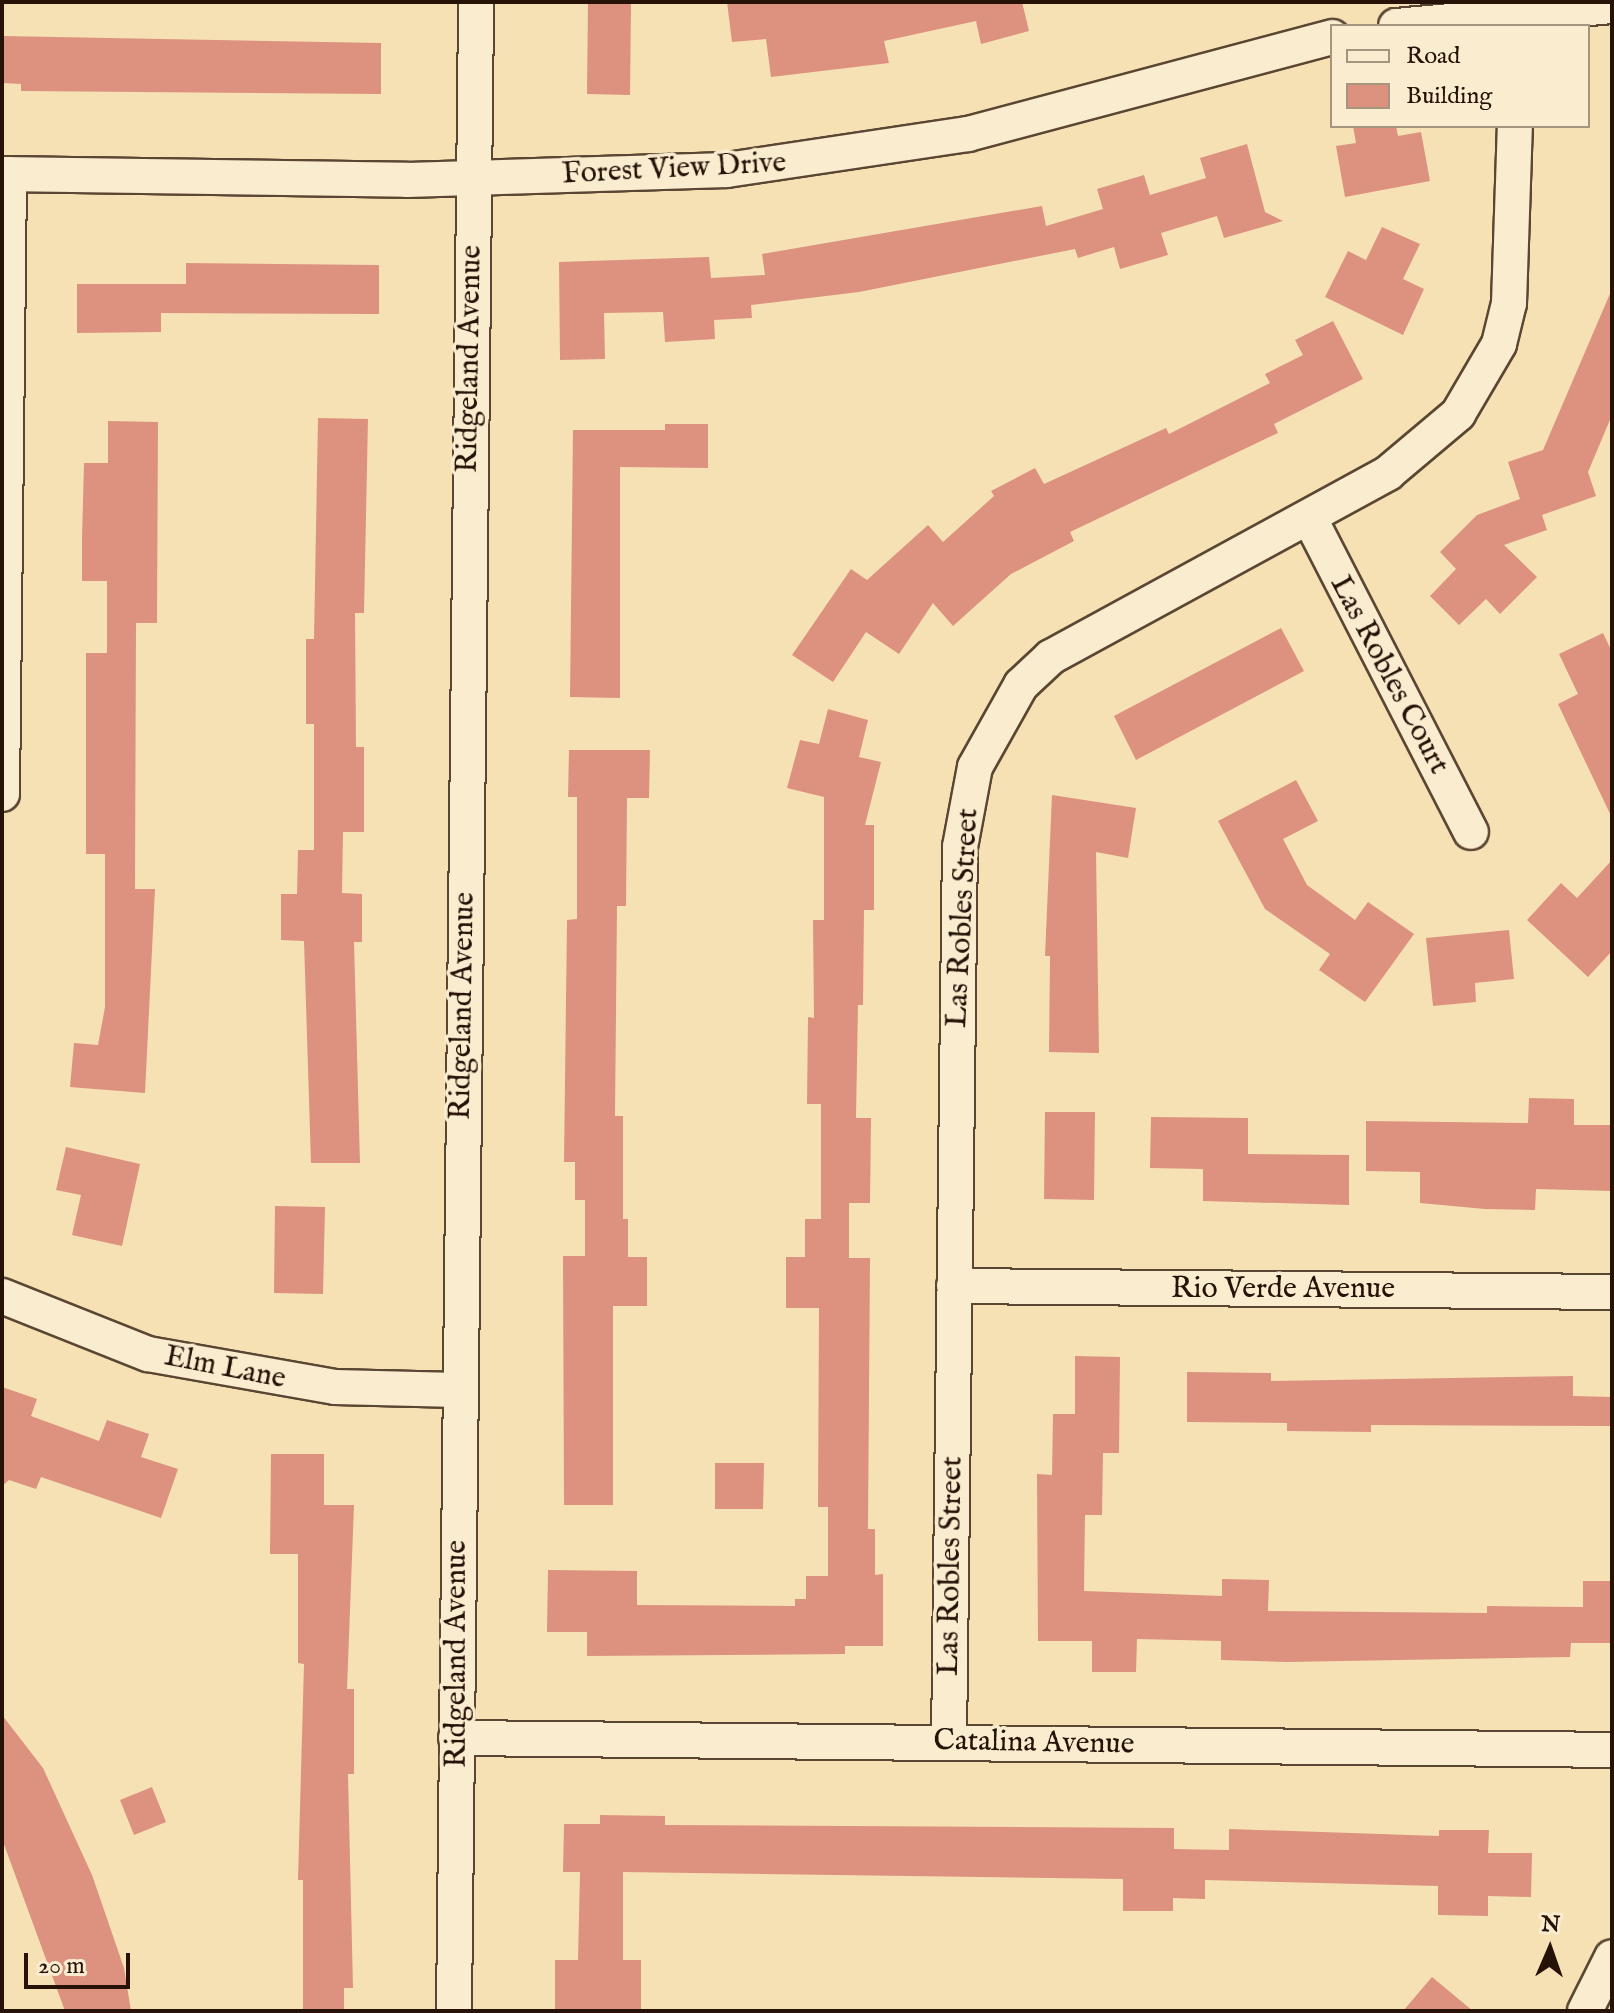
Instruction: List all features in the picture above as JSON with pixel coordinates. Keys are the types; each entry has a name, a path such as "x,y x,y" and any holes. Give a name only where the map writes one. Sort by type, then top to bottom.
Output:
{"street":[{"name":"Ridgeland Avenue","path":"454,2011 471,179 476,2"},
{"path":"1430,24 1515,19 1612,6"},
{"name":"Forest View Drive","path":"5,174 471,179 727,170 828,159 968,134 1330,38"},
{"name":"Las Robles Street","path":"949,1742 960,847 981,753 1021,685 1051,657 1309,517 1422,449 1483,379 1509,303 1515,128"},
{"path":"2,794 5,174"},
{"name":"Las Robles Court","path":"1309,517 1471,832"},
{"name":"Rio Verde Avenue","path":"954,1286 1612,1292"},
{"name":"Elm Lane","path":"2,1296 162,1357 335,1387 458,1390"},
{"name":"Catalina Avenue","path":"456,1738 1612,1750"},
{"path":"1585,2011 1612,1957"}],"building":[{"path":"588,2 631,2 630,95 587,94"},
{"path":"727,2 1022,2 1029,31 981,44 976,21 884,41 889,63 771,77 766,39 732,42"},
{"path":"2,36 381,43 381,94 21,91 21,84 2,83"},
{"path":"1353,128 1396,128 1398,136 1421,132 1430,181 1345,197 1336,146 1356,143"},
{"path":"1247,144 1265,212 1283,221 1224,238 1217,216 1161,233 1168,255 1120,269 1114,247 1078,258 1075,249 859,292 751,305 752,318 714,320 715,339 665,342 663,312 604,313 605,359 560,360 559,262 709,257 711,278 765,275 762,254 1042,206 1046,226 1103,209 1097,189 1144,175 1150,195 1206,178 1200,158"},
{"path":"1382,227 1420,244 1403,279 1424,289 1403,335 1325,297 1348,251 1366,260"},
{"path":"186,263 379,265 379,314 161,313 161,332 77,333 77,284 186,284"},
{"path":"1612,289 1612,415 1588,472 1596,496 1542,515 1547,530 1504,545 1537,577 1500,614 1486,599 1459,625 1430,596 1456,569 1440,552 1477,515 1520,499 1508,462 1543,450"},
{"path":"1333,321 1363,379 1274,424 1278,433 1070,532 1074,541 1011,574 953,626 933,603 899,654 866,632 833,682 792,655 851,569 867,580 928,525 943,542 994,496 991,491 1035,468 1044,484 1166,428 1169,434 1270,383 1265,374 1303,355 1295,340"},
{"path":"318,418 368,419 364,613 355,613 356,747 364,747 364,832 343,832 342,893 362,894 362,942 354,942 360,1163 311,1163 304,941 281,940 281,894 297,894 298,850 314,850 314,724 306,724 306,639 314,639"},
{"path":"108,421 158,422 157,623 136,623 135,889 155,889 145,1093 70,1087 74,1043 98,1045 105,1007 105,854 86,854 86,653 107,653 107,581 82,581 82,538 84,463 108,463"},
{"path":"665,424 708,424 708,468 620,467 620,698 570,697 573,430 665,430"},
{"path":"1281,628 1304,671 1136,760 1114,716"},
{"path":"1603,633 1612,652 1612,818 1558,704 1578,694 1559,654"},
{"path":"828,709 868,720 859,757 881,762 865,825 874,825 874,910 864,910 863,1005 858,1005 856,1118 871,1118 870,1203 849,1203 849,1258 870,1258 868,1529 875,1529 875,1575 883,1574 883,1646 845,1646 845,1654 587,1656 587,1632 547,1632 548,1570 637,1571 637,1605 795,1606 795,1599 806,1599 806,1576 828,1576 828,1507 818,1507 819,1308 786,1308 786,1257 805,1257 805,1219 821,1219 821,1104 807,1104 808,1017 814,1018 813,920 824,920 824,797 787,788 800,740 819,744"},
{"path":"569,750 650,750 649,798 627,798 626,906 617,906 615,1116 623,1116 623,1219 628,1219 628,1257 647,1257 647,1306 613,1306 613,1505 564,1505 563,1256 585,1256 585,1200 575,1200 575,1162 564,1162 567,920 577,919 577,797 568,797"},
{"path":"1296,780 1318,821 1283,839 1307,885 1355,920 1368,902 1414,934 1365,1002 1319,970 1330,954 1265,909 1218,821"},
{"path":"1052,795 1136,808 1128,858 1096,852 1099,1053 1049,1052 1050,956 1045,956"},
{"path":"1612,860 1612,951 1588,977 1527,920 1561,883 1577,898"},
{"path":"1509,930 1514,979 1475,983 1476,1002 1433,1006 1426,938"},
{"path":"1529,1098 1574,1099 1574,1125 1612,1125 1612,1191 1536,1189 1535,1210 1485,1209 1420,1203 1420,1172 1366,1171 1366,1121 1528,1123"},
{"path":"1045,1112 1095,1112 1094,1200 1044,1199"},
{"path":"1151,1117 1248,1118 1248,1154 1349,1155 1349,1205 1203,1201 1203,1169 1150,1168"},
{"path":"66,1147 140,1164 122,1246 72,1235 81,1195 56,1190"},
{"path":"275,1206 325,1207 323,1294 274,1293"},
{"path":"1075,1356 1120,1357 1119,1453 1103,1453 1102,1515 1085,1515 1084,1591 1222,1596 1222,1579 1269,1580 1268,1611 1487,1613 1487,1606 1583,1607 1583,1581 1612,1581 1612,1643 1571,1643 1570,1657 1287,1662 1221,1660 1221,1641 1137,1639 1136,1672 1092,1672 1092,1641 1038,1641 1037,1474 1052,1475 1053,1414 1075,1414"},
{"path":"1187,1372 1271,1373 1271,1381 1573,1376 1573,1396 1612,1397 1612,1426 1371,1425 1371,1432 1287,1431 1287,1423 1187,1422"},
{"path":"2,1387 37,1399 31,1416 99,1441 107,1420 149,1434 141,1457 178,1469 161,1518 41,1477 36,1489 9,1480 2,1486"},
{"path":"271,1454 324,1454 324,1505 354,1505 347,1689 354,1689 354,1774 348,1774 353,1988 344,1988 344,2011 303,2011 303,1880 298,1880 304,1664 298,1663 298,1554 270,1554"},
{"path":"715,1463 764,1463 763,1509 715,1509"},
{"path":"2,1715 43,1768 92,1875 124,1968 131,2011 65,2011 2,1839"},
{"path":"152,1787 166,1822 134,1835 120,1800"},
{"path":"600,1815 665,1816 665,1825 1174,1828 1174,1849 1229,1850 1229,1829 1439,1836 1439,1830 1489,1830 1488,1853 1532,1853 1531,1897 1488,1896 1488,1916 1438,1915 1438,1886 1205,1880 1205,1899 1173,1898 1173,1911 1123,1911 1123,1879 623,1872 623,1960 641,1960 641,2011 555,2011 555,1960 578,1960 580,1872 563,1872 564,1824 600,1824"},
{"path":"1432,1977 1473,2011 1403,2011"}]}
